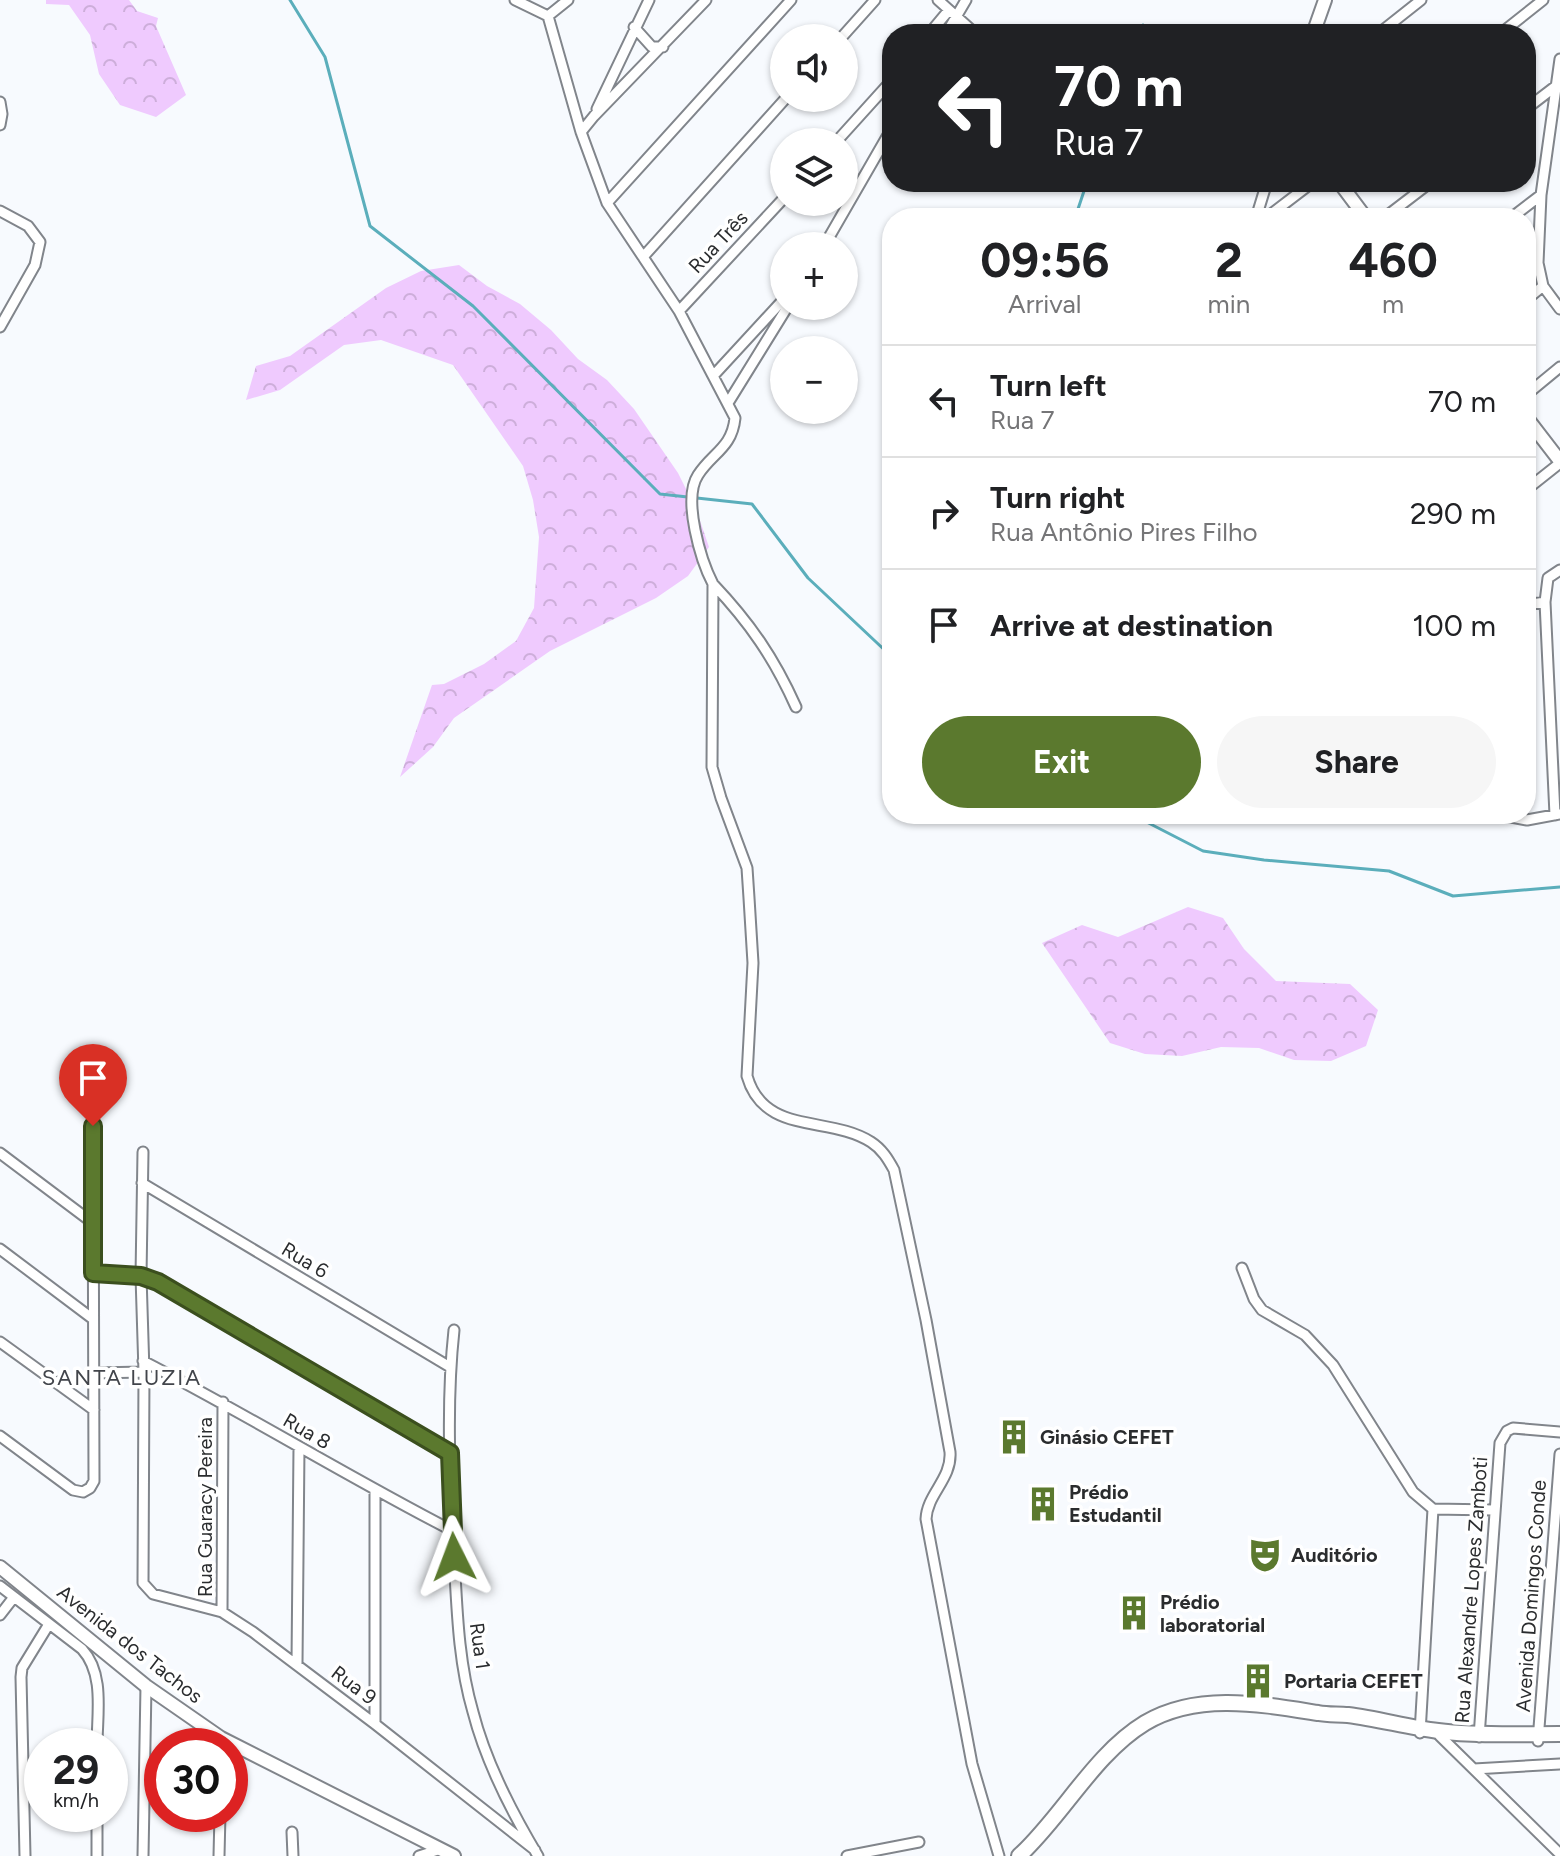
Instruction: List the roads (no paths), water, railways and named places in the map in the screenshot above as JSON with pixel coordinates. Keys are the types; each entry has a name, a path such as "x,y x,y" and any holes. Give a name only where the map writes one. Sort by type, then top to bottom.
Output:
{"main road":[{"path":"1019,1856 1103,1760 1145,1723 1211,1703 1273,1705 1321,1714 1344,1714 1440,1734 1560,1741"},
{"path":"1538,1738 1560,1734"}],"street":[{"path":"515,0 548,16 581,132 607,203 679,311 735,418 722,451 698,475 693,490 694,522 703,565 713,584 761,640 779,667 796,707"},
{"path":"548,16 568,0"},
{"path":"594,116 649,0"},
{"path":"581,132 706,0"},
{"path":"607,203 791,0"},
{"path":"854,24 875,0"},
{"path":"938,0 965,24"},
{"path":"940,24 966,0"},
{"path":"1317,24 1325,0"},
{"path":"1391,24 1421,0"},
{"path":"1513,24 1543,0"},
{"path":"949,24 952,13"},
{"path":"634,27 652,47 663,47"},
{"path":"1560,59 1541,195 1538,263 1543,286 1560,309"},
{"path":"1536,101 1556,86"},
{"path":"851,128 882,98"},
{"path":"0,102 0,125"},
{"path":"643,257 773,112"},
{"path":"832,232 882,145"},
{"path":"1279,208 1300,192"},
{"path":"1397,208 1418,192"},
{"path":"1524,208 1541,195"},
{"path":"0,211 28,226 40,242 40,251 0,327"},
{"name":"Rua Três","path":"679,311 770,213"},
{"path":"1536,292 1543,286"},
{"path":"713,376 770,314"},
{"path":"728,403 779,320"},
{"path":"1536,387 1560,367"},
{"path":"1536,430 1560,462 1536,482"},
{"path":"1536,819 1558,815 1545,602 1548,578 1560,570"},
{"path":"713,584 712,767 747,868 753,963 747,1076 755,1099 762,1106 789,1119 851,1133 872,1142 885,1154 894,1170 950,1452 948,1473 929,1504 926,1519 972,1764 999,1856"},
{"path":"1536,603 1545,602"},
{"path":"0,1436 73,1490 83,1492 94,1481 93,1126"},
{"path":"143,1152 141,1276 144,1366"},
{"path":"0,1153 93,1223"},
{"name":"Rua 6","path":"142,1183 450,1367"},
{"path":"0,1249 93,1319"},
{"path":"1242,1268 1254,1299 1262,1310 1305,1335 1333,1365 1413,1492 1433,1509 1494,1510"},
{"path":"93,1273 141,1276 175,1291 450,1453"},
{"name":"Rua 1","path":"454,1330 450,1367 450,1453 458,1634 472,1710 485,1751 536,1853"},
{"path":"0,1342 94,1410"},
{"name":"Rua 8","path":"94,1373 144,1366 223,1402 375,1491 453,1531"},
{"name":"Rua 9","path":"144,1366 143,1583 153,1594 222,1612 297,1664 536,1853"},
{"name":"Rua Guaracy Pereira","path":"222,1612 223,1402"},
{"name":"Rua Alexandre Lopes Zamboti","path":"1479,1737 1500,1443 1507,1431 1513,1428 1560,1432"},
{"path":"297,1664 299,1447"},
{"name":"Avenida Domingos Conde","path":"1538,1738 1560,1454"},
{"path":"375,1491 375,1724"},
{"path":"1420,1730 1433,1509"},
{"name":"Avenida dos Tachos","path":"0,1567 202,1728"},
{"name":"Avenida dos Tachos","path":"0,1586 91,1659 96,1673 97,1728"},
{"path":"0,1615 14,1597"},
{"path":"25,1856 21,1677 22,1668 49,1624"},
{"path":"143,1856 146,1686"},
{"path":"1440,1734 1558,1850"},
{"name":"Avenida dos Tachos","path":"248,1755 454,1856"},
{"path":"1474,1769 1560,1764"},
{"path":"97,1832 97,1856"},
{"path":"219,1856 220,1832"},
{"path":"292,1832 293,1856"},
{"path":"847,1856 919,1842"},
{"path":"419,1856 441,1849"}],"waterway":[{"path":"290,0 325,57 370,226 473,306 660,494 752,504 808,578 882,648"},
{"path":"1078,208 1084,192"},
{"path":"1150,824 1203,851 1264,860 1389,871 1453,896 1560,887"}],"place":[{"name":"Ginásio CEFET","path":"1014,1437"},
{"name":"Prédio Estudantil","path":"1043,1504"},
{"name":"Auditório","path":"1265,1555"},
{"name":"Prédio laboratorial","path":"1134,1613"},
{"name":"Portaria CEFET","path":"1258,1681"}],"district":[{"name":"SANTA LUZIA","path":"122,1377"}]}
